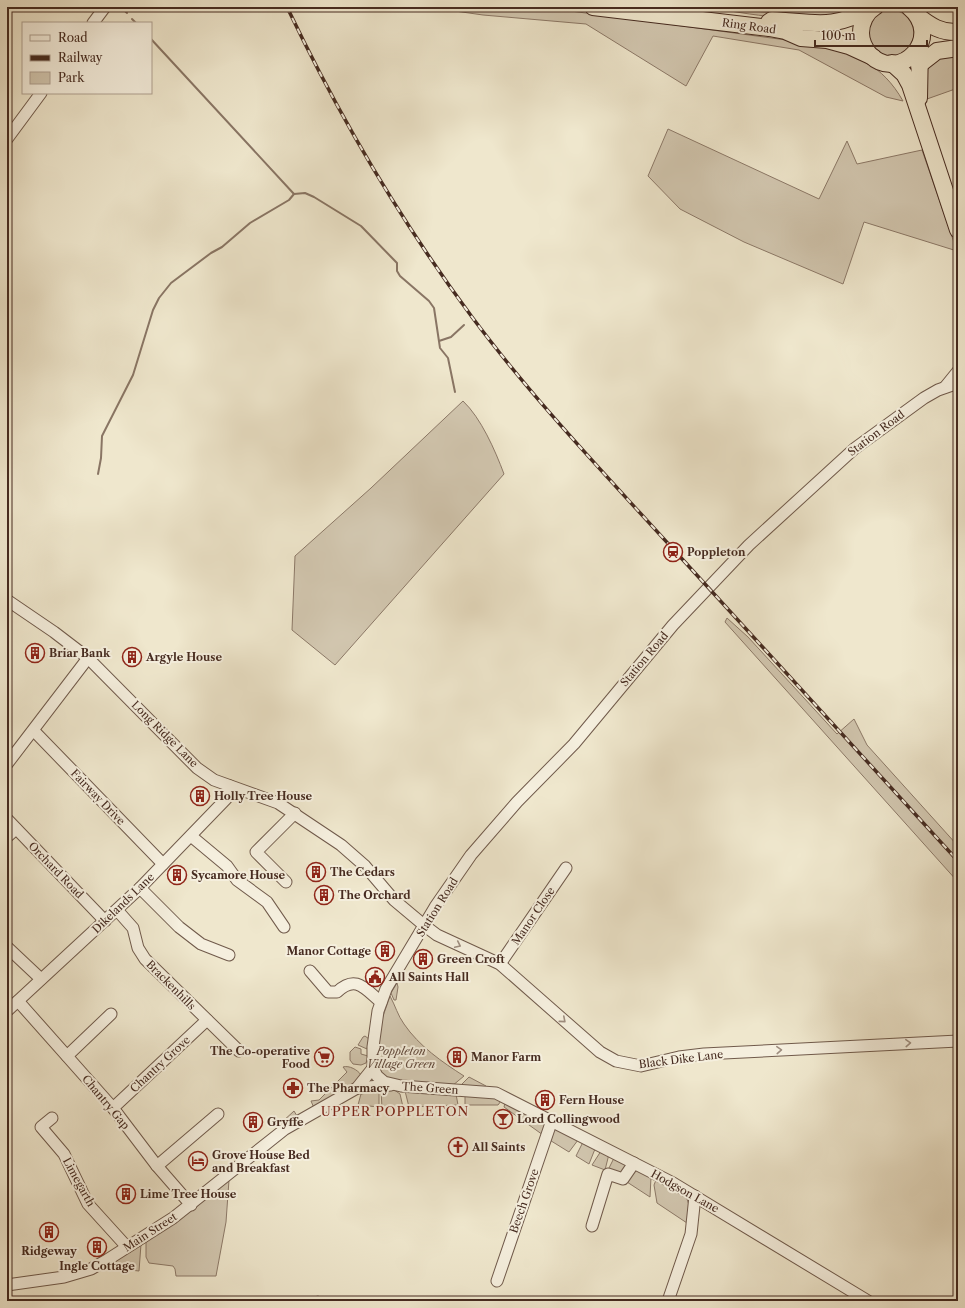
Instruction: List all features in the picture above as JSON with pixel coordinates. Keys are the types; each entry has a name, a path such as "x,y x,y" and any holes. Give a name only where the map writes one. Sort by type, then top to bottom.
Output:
{"highway":[{"name":"Ring Road","path":"593,7 785,31 802,29 841,32 862,26"},
{"path":"758,27 772,20 821,24 834,23 851,19 872,7"},
{"path":"875,7 868,13 862,26 862,42 869,55 898,81 918,106"},
{"path":"916,13 946,32 958,32"},
{"path":"916,13 922,27 918,106"},
{"name":"Ring Road","path":"785,31 801,38 827,40 849,46 869,55"},
{"path":"869,55 884,62 892,63 909,58 920,45 941,40 958,41"},
{"path":"919,65 935,52 944,49 958,48"},
{"path":"892,63 907,79 918,106 924,130 958,230"}],"street":[{"path":"94,22 105,7"},
{"path":"7,139 40,94"},
{"path":"958,371 944,388 958,392"},
{"name":"Station Road","path":"382,1002 386,989 425,926 472,855 517,802 574,744 668,630 749,545 854,449 924,398 958,383"},
{"name":"Long Ridge Lane","path":"8,603 54,632 88,658 197,768 214,780 278,803 341,845 365,866 394,900 425,926"},
{"path":"7,764 34,731 88,658"},
{"name":"Fairway Drive","path":"34,731 163,864"},
{"name":"Dikelands Lane","path":"7,1011 140,888 226,799 230,786"},
{"path":"286,882 256,852 294,813"},
{"name":"Orchard Road","path":"7,819 105,921"},
{"path":"7,837 16,828"},
{"path":"191,836 226,866 237,880 266,902 284,928"},
{"name":"Manor Close","path":"500,964 566,868"},
{"path":"140,888 179,927 202,944 229,955"},
{"name":"Brackenhills","path":"117,910 133,928 138,948 145,959 238,1051"},
{"name":"Black Dike Lane","path":"425,926 437,935 500,964 600,1052 616,1061 641,1066 679,1057 704,1054 958,1041"},
{"path":"7,946 41,979"},
{"path":"310,971 328,992 337,992 344,986 353,982 382,1002 378,1011 373,1047 373,1068 358,1088"},
{"name":"Chantry Gap","path":"18,1001 113,1108 157,1166 191,1205"},
{"path":"67,1056 111,1014"},
{"name":"Chantry Grove","path":"113,1108 207,1020"},
{"name":"The Green","path":"373,1068 377,1076 384,1082 392,1085 496,1092"},
{"path":"358,1088 392,1085"},
{"name":"Main Street","path":"7,1285 64,1277 91,1269 173,1218 285,1129 358,1088"},
{"name":"Hodgson Lane","path":"496,1092 695,1196 868,1301"},
{"path":"157,1166 218,1114"},
{"name":"Limegarth","path":"52,1118 42,1127 64,1154 88,1204 127,1247"},
{"name":"Beech Grove","path":"497,1281 552,1120"},
{"path":"592,1226 608,1174 623,1179 634,1163"},
{"path":"668,1301 691,1234 695,1196"}],"green space":[{"path":"427,7 541,7 816,44 843,52 866,62 877,69 895,88 903,101 886,97 799,50 713,36 686,86 586,24 483,15"},
{"path":"709,7 786,14 755,7 860,7 846,14 815,19 740,13"},
{"path":"891,10 904,14 910,20 914,33 910,46 904,52 891,56 878,52 872,46 868,33 872,20 878,14"},
{"path":"958,51 958,88 927,99 922,93 923,65"},
{"path":"668,129 819,199 847,141 857,164 922,150 957,251 864,222 843,284 744,242 680,209 648,176"},
{"path":"463,401 482,425 504,474 335,665 292,630 295,556 371,488"},
{"path":"727,618 748,637 837,734 854,719 867,745 958,846 958,882 725,622"},
{"path":"397,983 398,987 396,1000 394,1000 391,993"},
{"name":"Poppleton Village Green","path":"390,996 398,1014 410,1032 439,1059 464,1076 452,1086 393,1082 381,1075 376,1061 381,1022"},
{"path":"365,1036 369,1039 367,1049 358,1045"},
{"path":"355,1047 361,1049 361,1054 368,1056 366,1063 361,1065 353,1064 350,1060 350,1052"},
{"path":"343,1067 351,1067 358,1071 361,1075 359,1082 314,1108 311,1101 319,1100 347,1072"},
{"name":"Poppleton Village Green","path":"469,1077 486,1086 486,1087 460,1086"},
{"path":"393,1089 400,1094 403,1107 382,1108 381,1090"},
{"path":"379,1091 379,1107 358,1105 361,1094"},
{"path":"405,1091 456,1094 458,1105 409,1107"},
{"path":"465,1096 492,1096 501,1101 498,1105 465,1105"},
{"path":"505,1103 533,1115 546,1125 543,1135 504,1107"},
{"path":"294,1111 297,1116 286,1126 282,1122"},
{"path":"554,1128 578,1140 569,1152 548,1139"},
{"path":"583,1142 595,1149 589,1164 576,1156"},
{"path":"601,1151 609,1154 605,1170 592,1165"},
{"path":"614,1158 628,1164 624,1175 608,1170"},
{"path":"633,1169 651,1177 650,1197 627,1182"},
{"path":"229,1180 226,1222 216,1276 176,1276 173,1266 149,1263 146,1257 146,1242 191,1211"},
{"path":"656,1180 686,1196 689,1205 687,1223 657,1203 654,1185"},
{"path":"141,1244 139,1271 112,1268 113,1263"},
{"path":"318,1296 329,1301 298,1301"}],"waterway":[{"path":"121,7 127,13"},
{"path":"132,19 135,22"},
{"path":"152,40 294,194 305,193 314,197 361,226 397,263 397,271 400,276 429,301 434,308 440,348 448,358 455,392"},
{"path":"98,474 101,458 102,436 133,375 153,310 159,298 171,283 211,253 222,247 250,223 289,200 294,194"},
{"path":"439,341 451,337 464,325"}],"railway":[{"path":"287,7 328,88 372,166 420,243 495,347 519,377 595,464 958,861"}],"place":[{"name":"Poppleton","path":"673,552"},
{"name":"Briar Bank","path":"35,653"},
{"name":"Argyle House","path":"132,657"},
{"name":"Holly Tree House","path":"200,796"},
{"name":"The Cedars","path":"316,872"},
{"name":"Sycamore House","path":"177,875"},
{"name":"The Orchard","path":"324,895"},
{"name":"Manor Cottage","path":"385,951"},
{"name":"Green Croft","path":"423,959"},
{"name":"All Saints Hall","path":"375,977"},
{"name":"The Co-operative Food","path":"324,1057"},
{"name":"Manor Farm","path":"457,1057"},
{"name":"The Pharmacy","path":"293,1088"},
{"name":"Fern House","path":"545,1100"},
{"name":"Lord Collingwood","path":"503,1119"},
{"name":"Gryffe","path":"253,1122"},
{"name":"All Saints","path":"458,1147"},
{"name":"Grove House Bed and Breakfast","path":"198,1161"},
{"name":"Lime Tree House","path":"126,1194"},
{"name":"Ridgeway","path":"49,1232"},
{"name":"Ingle Cottage","path":"97,1247"}],"district":[{"name":"UPPER POPPLETON","path":"395,1111"}]}
